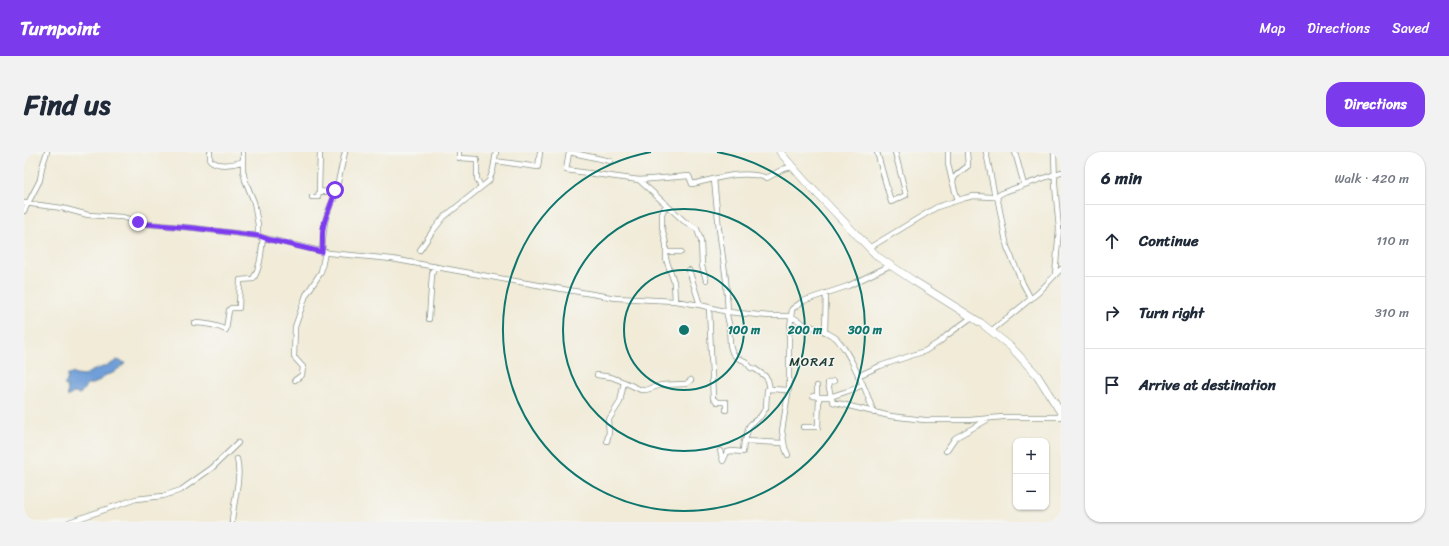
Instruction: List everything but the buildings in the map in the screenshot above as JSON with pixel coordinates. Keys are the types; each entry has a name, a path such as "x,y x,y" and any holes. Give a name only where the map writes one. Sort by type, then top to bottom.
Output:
{"highway":[{"path":"780,152 792,167 869,248 890,265 972,318 1011,347 1033,370 1061,413"}],"street":[{"path":"24,212 26,204 40,180 42,167 48,152"},
{"path":"210,152 210,160 214,163 224,165 239,163 243,160"},
{"path":"194,323 205,323 218,326 226,330 229,310 231,308 239,308 240,280 253,279 257,273 260,262 261,237 254,202 244,175 243,152"},
{"path":"312,197 318,197 320,191 320,152"},
{"path":"295,380 302,375 303,367 294,357 295,327 306,295 321,272 323,230 330,206 334,199 345,152"},
{"path":"459,152 459,158 477,159 477,179 481,187"},
{"path":"420,250 444,217 489,181 496,152"},
{"path":"495,161 538,167 540,152"},
{"path":"610,161 569,152 566,170 639,180 689,176 692,184 739,174 758,175 767,178 783,169 792,167"},
{"path":"877,152 891,202 906,195 894,152"},
{"path":"948,152 948,164 958,200"},
{"path":"952,181 954,177 968,166 967,152"},
{"path":"986,152 1007,247 1031,299"},
{"path":"1015,152 1024,185"},
{"path":"1054,152 1059,229 1055,274"},
{"path":"869,248 932,210 971,196 996,196 1061,172"},
{"path":"639,180 684,222 697,229 701,241 702,266 706,280"},
{"path":"714,180 726,280 730,345 732,352 737,358 744,361 751,368 759,371 765,376 768,380 770,389"},
{"path":"320,191 335,193"},
{"path":"26,204 62,208 88,215 122,217 147,224 194,228 261,237 323,252 434,266 616,298 675,301 700,305 727,312 768,316 791,316 802,323 836,338 852,362 863,384 874,413"},
{"path":"666,204 662,214 662,227 666,244 666,259 674,282 675,301"},
{"path":"666,252 681,252"},
{"path":"788,454 783,443 783,423 788,390 789,338 792,308 803,301 848,286 890,265"},
{"path":"429,319 434,266"},
{"path":"991,331 1038,294 1061,269"},
{"path":"689,270 700,305"},
{"path":"825,332 826,293"},
{"path":"709,307 713,398 717,402 726,402 726,410"},
{"path":"858,376 880,366 925,351 972,318"},
{"path":"597,375 611,377 641,390 646,390 660,385 686,384 691,380"},
{"path":"834,381 828,383 833,402 899,418 925,420 970,420 1002,417 1061,417"},
{"path":"607,441 609,432 608,421 620,402 624,382"},
{"path":"816,397 832,397 849,390 857,389 863,384"},
{"path":"803,427 818,427 816,397 817,386"},
{"path":"770,389 788,390"},
{"path":"746,441 749,426 760,417 766,408 767,390 770,389"},
{"path":"946,451 955,438 991,418"},
{"path":"720,451 723,461 727,452 743,452 744,441 747,440 746,441 783,443"},
{"path":"69,522 136,499 163,496 181,490 212,468 238,443"},
{"path":"232,522 239,468 237,459"}],"water":[{"path":"117,360 126,363 96,383 87,385 80,394 73,393 68,397 67,386 64,385 67,381 68,374 73,373 84,376"}],"district":[{"name":"MORAI","path":"812,361"}],"route":[{"path":"138,222 259,236 322,252 323,230 330,206 334,199 335,190"}]}
